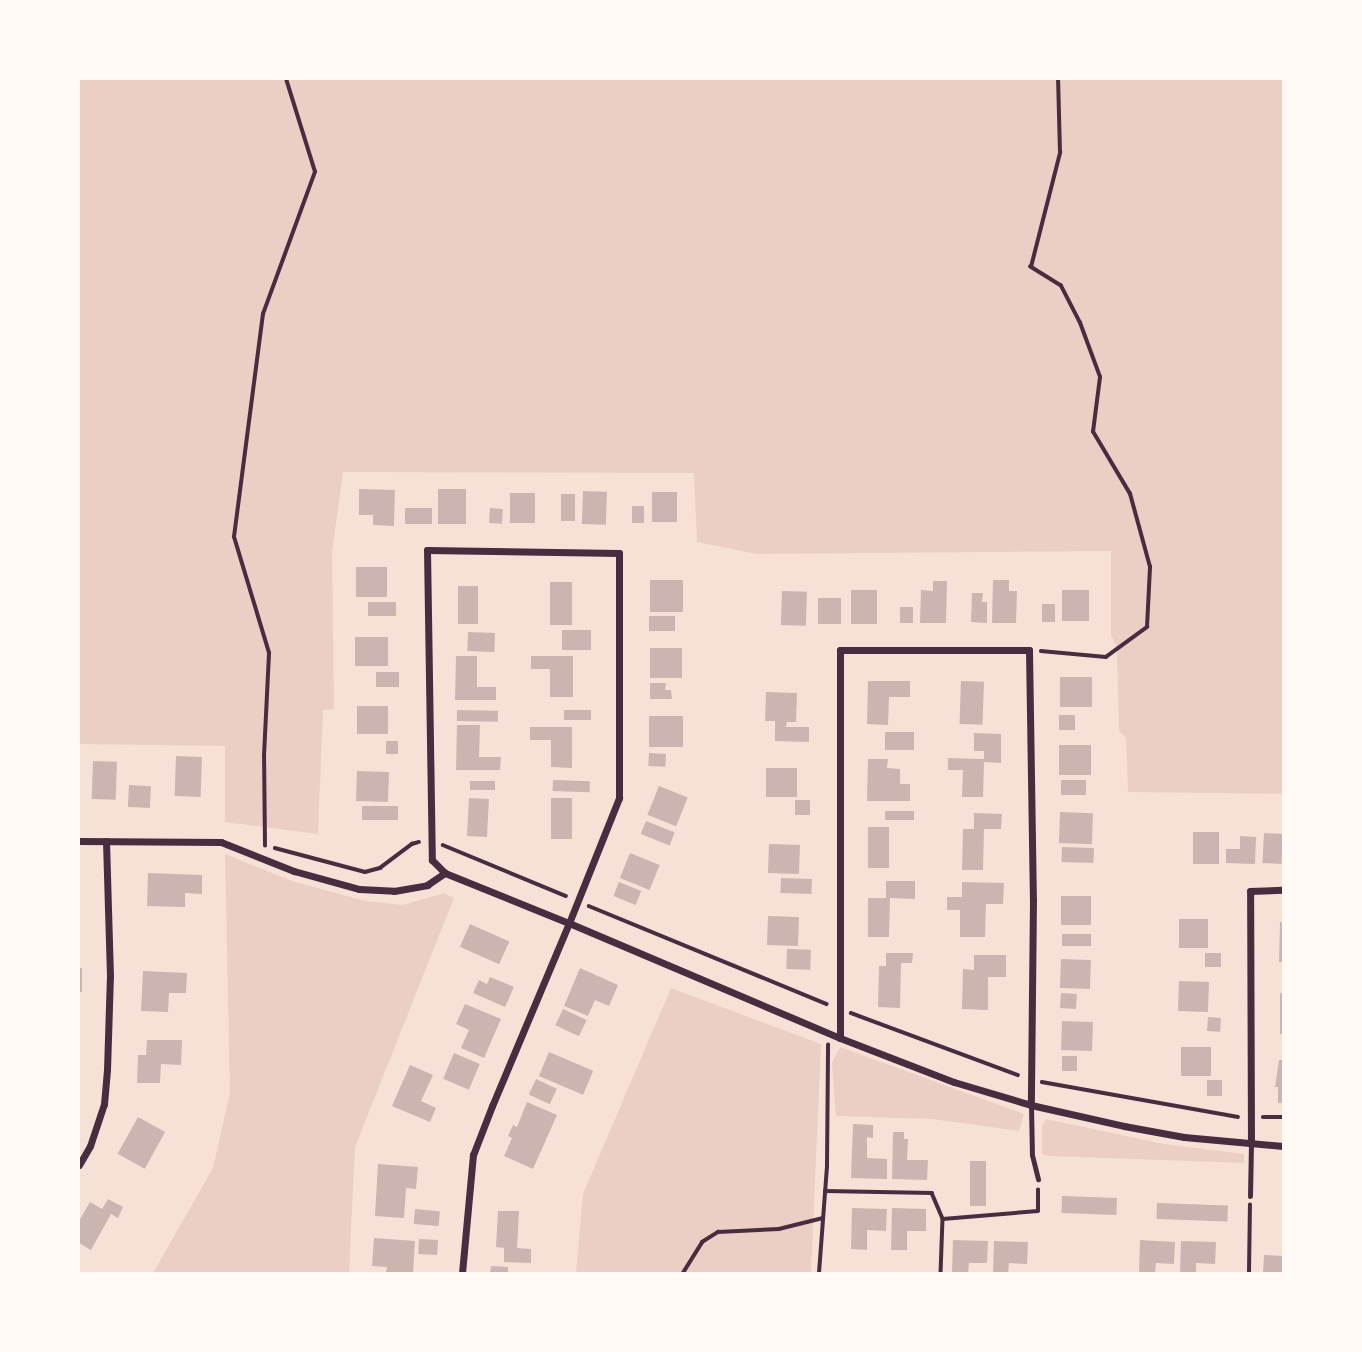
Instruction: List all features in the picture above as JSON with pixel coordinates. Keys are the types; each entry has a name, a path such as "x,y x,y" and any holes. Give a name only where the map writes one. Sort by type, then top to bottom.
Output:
{"street":[{"path":"462,1273 473,1156 569,923 619,798 619,553 427,550 432,860 445,873 569,923 840,1038 954,1083 1031,1105 1136,1128 1283,1146"},
{"path":"840,1038 840,650 1029,650 1033,899 1031,1105"},
{"path":"79,841 221,842 294,871 359,889 394,891 427,885 445,873"},
{"path":"79,1165 90,1146 104,1104 106,1081 110,976 106,841"},
{"path":"1251,1144 1250,891 1283,890"}],"lane":[{"path":"1031,1105 1032,1155 1038,1179"},
{"path":"1250,1196 1251,1144"}],"path":[{"path":"265,846 264,756 270,653 234,537 263,314 316,172 286,79"},
{"path":"1029,650 1106,657 1147,627 1150,579 1150,567 1130,494 1093,432 1100,377 1080,323 1061,286 1031,267 1060,153 1058,79"},
{"path":"252,844 365,872 380,869 412,844 431,842 563,895"},
{"path":"587,905 827,1004 1016,1074"},
{"path":"819,1273 825,1191 827,1004"},
{"path":"1043,1083 1237,1117"},
{"path":"1265,1117 1283,1117"},
{"path":"943,1219 1038,1212 1038,1179"},
{"path":"825,1191 932,1193 943,1219 941,1273"},
{"path":"1249,1273 1250,1196"},
{"path":"682,1273 702,1242 718,1232 779,1229 823,1218"}],"shaded area":[{"path":"79,79 1283,79 1283,794 1128,792 1126,738 1119,731 1117,648 1111,635 1111,551 757,554 697,542 694,473 343,472 332,552 334,709 323,710 318,834 225,822 225,746 79,744"},
{"path":"225,854 292,881 365,901 403,905 444,893 454,898 355,1147 349,1273 153,1273 213,1168 230,1093"},
{"path":"671,988 821,1044 811,1273 576,1273 583,1194"},
{"path":"840,1047 1024,1114 1019,1131 932,1119 836,1116 832,1063"},
{"path":"1046,1119 1164,1144 1244,1154 1244,1163 1049,1156 1042,1154 1042,1126"}],"building":[{"path":"359,489 395,490 394,526 373,525 373,515 359,515"},
{"path":"438,489 466,489 466,524 438,524"},
{"path":"583,491 607,492 606,525 582,524"},
{"path":"652,492 677,492 677,522 652,522"},
{"path":"510,493 535,493 535,523 510,523"},
{"path":"561,494 575,494 575,521 561,521"},
{"path":"632,506 644,506 644,523 632,523"},
{"path":"405,508 432,508 432,524 405,524"},
{"path":"490,508 503,509 502,524 489,523"},
{"path":"356,567 387,567 387,597 356,597"},
{"path":"650,580 683,580 683,612 650,612"},
{"path":"993,580 1009,580 1009,591 1017,591 1016,623 992,623"},
{"path":"933,581 947,581 946,623 920,623 921,590 933,591"},
{"path":"550,582 572,582 572,625 550,625"},
{"path":"458,586 478,586 478,624 458,624"},
{"path":"851,590 877,590 877,624 851,624"},
{"path":"1062,590 1089,590 1089,621 1062,621"},
{"path":"782,591 807,592 806,626 781,625"},
{"path":"972,593 983,593 982,602 987,602 987,623 971,622"},
{"path":"818,598 841,598 841,624 818,624"},
{"path":"368,602 396,602 396,616 368,616"},
{"path":"1042,604 1055,604 1055,622 1042,622"},
{"path":"900,607 913,607 913,623 900,623"},
{"path":"649,616 675,616 675,631 649,631"},
{"path":"562,630 591,630 591,650 562,650"},
{"path":"468,632 495,633 494,652 467,651"},
{"path":"355,637 388,637 388,666 355,666"},
{"path":"650,648 682,648 682,678 650,678"},
{"path":"456,656 477,656 477,687 496,687 496,700 455,700"},
{"path":"531,656 573,656 573,697 550,697 550,669 531,669"},
{"path":"376,672 399,672 399,687 376,687"},
{"path":"1060,677 1092,677 1092,707 1060,707"},
{"path":"868,681 910,681 910,697 889,697 888,725 867,724"},
{"path":"961,681 984,682 982,725 959,724"},
{"path":"650,683 666,683 665,690 671,690 672,699 650,699"},
{"path":"766,692 797,693 796,722 787,722 786,727 809,727 809,742 775,741 775,721 765,721"},
{"path":"357,706 388,706 388,734 357,734"},
{"path":"457,710 498,711 498,722 457,721"},
{"path":"564,710 591,710 591,720 564,720"},
{"path":"1059,715 1075,715 1075,730 1059,730"},
{"path":"649,716 683,716 683,747 649,747"},
{"path":"457,725 480,725 479,757 501,757 500,770 456,770"},
{"path":"530,727 572,727 572,768 551,767 551,740 530,740"},
{"path":"885,732 914,732 914,750 885,750"},
{"path":"974,733 1001,734 1001,763 984,762 983,797 962,797 963,770 948,770 948,758 984,759 984,751 974,751"},
{"path":"386,741 398,741 398,754 386,754"},
{"path":"1059,745 1091,745 1091,775 1059,775"},
{"path":"649,753 666,754 665,767 648,766"},
{"path":"176,756 202,757 201,797 175,796"},
{"path":"868,759 888,759 887,768 900,769 900,784 910,784 910,801 867,801"},
{"path":"93,761 117,762 116,800 92,799"},
{"path":"766,768 797,768 797,797 766,797"},
{"path":"357,771 389,772 388,802 356,801"},
{"path":"553,780 590,781 590,792 553,791"},
{"path":"1061,780 1086,780 1086,795 1061,795"},
{"path":"470,781 495,781 495,790 470,790"},
{"path":"129,785 151,786 150,808 128,807"},
{"path":"659,786 688,798 676,826 647,815"},
{"path":"469,798 489,799 487,837 467,836"},
{"path":"551,798 572,798 572,839 551,839"},
{"path":"795,800 810,800 810,815 795,815"},
{"path":"362,806 398,806 398,820 362,820"},
{"path":"885,811 914,811 914,820 885,820"},
{"path":"1060,812 1093,813 1092,844 1059,843"},
{"path":"974,813 1002,814 1001,829 984,829 983,870 962,870 963,829 974,829"},
{"path":"646,821 675,833 669,846 641,834"},
{"path":"868,827 889,827 889,868 868,868"},
{"path":"1193,832 1219,832 1219,864 1193,864"},
{"path":"1264,833 1283,834 1281,864 1262,863"},
{"path":"1240,836 1256,837 1255,864 1226,863 1226,849 1240,849"},
{"path":"769,844 800,845 799,874 768,873"},
{"path":"1062,847 1094,848 1093,863 1061,862"},
{"path":"630,853 660,865 650,890 620,878"},
{"path":"148,873 202,875 202,894 185,893 185,907 147,906"},
{"path":"781,878 812,879 811,894 780,893"},
{"path":"886,881 915,881 915,899 890,898 889,937 868,937 868,898 886,898"},
{"path":"619,882 641,891 636,905 613,896"},
{"path":"962,882 1004,883 1003,904 986,904 985,937 960,937 960,910 947,910 947,897 962,897"},
{"path":"1061,896 1091,896 1091,925 1061,925"},
{"path":"768,916 799,917 798,946 767,945"},
{"path":"1179,919 1208,919 1208,948 1179,948"},
{"path":"1280,922 1283,922 1283,962 1279,962"},
{"path":"470,924 509,941 499,964 460,947"},
{"path":"1062,934 1091,934 1091,946 1062,946"},
{"path":"787,949 811,950 810,970 786,969"},
{"path":"886,953 913,953 912,963 901,963 900,1008 878,1007 879,966 886,966"},
{"path":"1205,953 1221,953 1221,967 1205,967"},
{"path":"974,955 1006,955 1006,977 988,977 988,1010 962,1009 963,969 974,970"},
{"path":"1061,959 1091,960 1090,989 1060,988"},
{"path":"79,968 82,968 82,992 79,992"},
{"path":"580,968 618,985 609,1006 595,1000 588,1016 564,1006"},
{"path":"143,971 187,973 186,993 169,993 168,1012 141,1011"},
{"path":"490,977 514,987 505,1007 473,993 479,980 487,984"},
{"path":"1179,981 1209,982 1208,1012 1178,1011"},
{"path":"1061,993 1077,994 1076,1009 1060,1008"},
{"path":"1280,993 1283,993 1283,1034 1280,1034"},
{"path":"465,1004 501,1019 484,1058 461,1048 469,1030 456,1024"},
{"path":"563,1009 587,1020 579,1036 555,1025"},
{"path":"1208,1017 1221,1018 1220,1032 1207,1031"},
{"path":"1062,1021 1093,1022 1092,1051 1061,1050"},
{"path":"147,1040 182,1040 181,1065 161,1064 160,1083 137,1083 138,1055 146,1055"},
{"path":"1181,1047 1211,1047 1211,1076 1181,1076"},
{"path":"549,1052 593,1071 583,1095 539,1076"},
{"path":"454,1053 480,1064 469,1090 443,1079"},
{"path":"1062,1056 1077,1056 1077,1071 1062,1071"},
{"path":"1279,1060 1283,1060 1283,1103 1278,1103 1278,1087 1275,1087"},
{"path":"410,1065 433,1075 421,1101 436,1108 430,1122 392,1106"},
{"path":"536,1079 557,1089 550,1104 529,1094"},
{"path":"1207,1080 1222,1080 1222,1096 1207,1096"},
{"path":"527,1102 557,1115 533,1169 504,1156 512,1138 508,1136 513,1125 517,1127"},
{"path":"138,1117 165,1132 145,1169 118,1154"},
{"path":"853,1124 873,1125 873,1138 867,1137 867,1158 887,1159 887,1179 851,1178"},
{"path":"893,1132 904,1132 904,1139 908,1139 907,1160 928,1160 927,1180 892,1179"},
{"path":"970,1161 986,1161 986,1206 970,1206"},
{"path":"378,1164 418,1167 416,1189 406,1188 404,1218 375,1216"},
{"path":"1062,1196 1117,1198 1116,1215 1061,1213"},
{"path":"108,1199 123,1207 118,1218 111,1214 91,1250 79,1243 79,1221 90,1202 102,1209"},
{"path":"1157,1203 1228,1205 1227,1221 1156,1219"},
{"path":"852,1208 887,1209 886,1231 867,1230 867,1250 851,1249"},
{"path":"892,1208 926,1209 926,1231 907,1231 907,1250 891,1250"},
{"path":"415,1209 440,1211 439,1226 414,1224"},
{"path":"498,1211 519,1211 517,1248 531,1249 531,1263 504,1262 504,1248 496,1247"},
{"path":"374,1238 415,1241 413,1273 386,1273 387,1267 372,1266"},
{"path":"419,1239 438,1240 437,1255 418,1254"},
{"path":"953,1240 988,1241 987,1263 969,1263 968,1273 952,1273"},
{"path":"1140,1240 1175,1242 1174,1264 1156,1263 1155,1273 1139,1273"},
{"path":"994,1241 1028,1242 1027,1264 1009,1263 1008,1273 993,1273"},
{"path":"1181,1241 1216,1242 1215,1264 1196,1263 1196,1273 1180,1273"},
{"path":"1264,1255 1283,1256 1282,1273 1263,1273"},
{"path":"491,1266 508,1267 508,1273 490,1273"}]}
